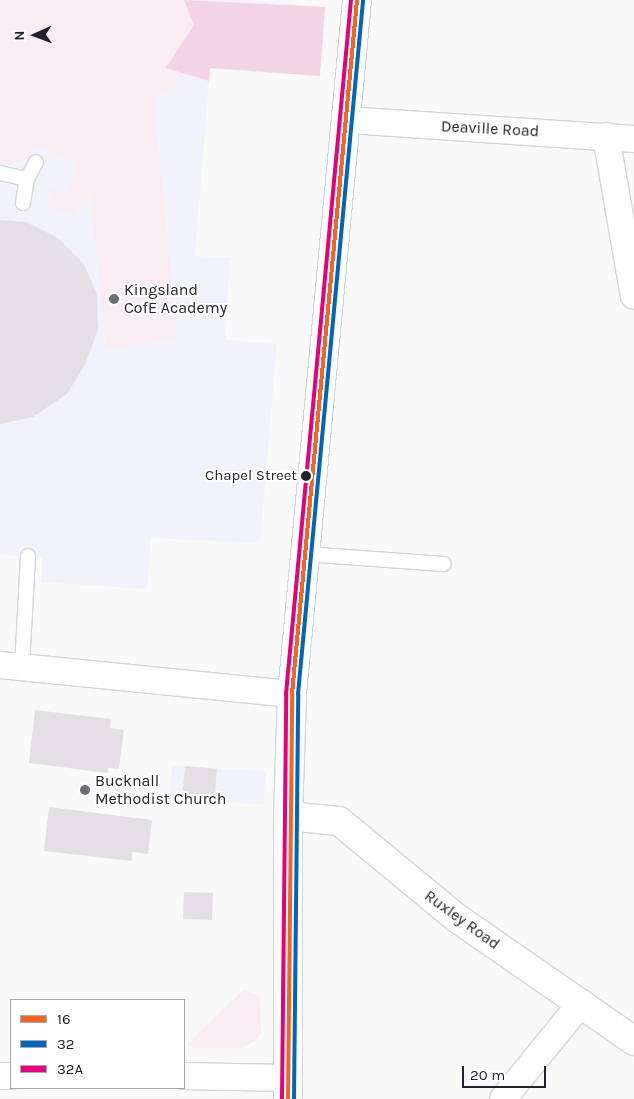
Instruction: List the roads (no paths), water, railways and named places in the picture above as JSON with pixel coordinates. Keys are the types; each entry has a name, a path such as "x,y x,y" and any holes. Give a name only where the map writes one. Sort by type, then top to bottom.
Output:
{"main road":[{"path":"288,1088 288,816 292,694 357,0"},
{"name":"Ruxley Road","path":"288,816 339,821 458,919 634,1041"}],"street":[{"name":"Deaville Road","path":"346,120 634,139"},
{"path":"606,136 634,296"},
{"path":"11,666 292,694"},
{"path":"503,1099 581,1003"},
{"path":"185,1076 288,1088"}],"lane":[{"path":"23,203 27,179 36,162"},
{"path":"0,173 27,179"},
{"path":"305,554 444,564"},
{"path":"11,666 28,556"}],"place":[{"name":"Kingsland CofE Academy","path":"114,299"},
{"name":"Chapel Street","path":"306,476"},
{"name":"Bucknall Methodist Church","path":"85,790"}]}
